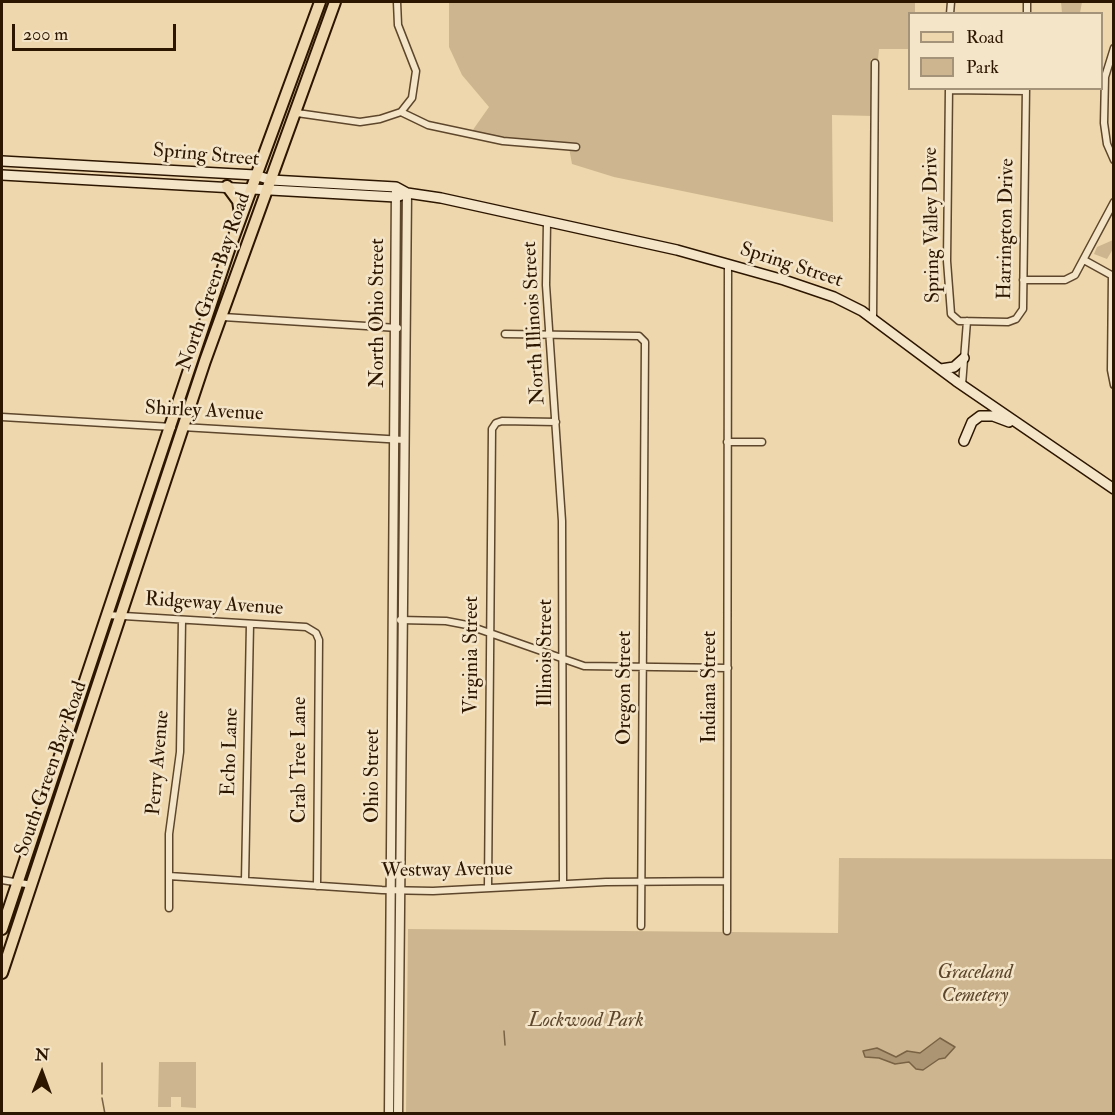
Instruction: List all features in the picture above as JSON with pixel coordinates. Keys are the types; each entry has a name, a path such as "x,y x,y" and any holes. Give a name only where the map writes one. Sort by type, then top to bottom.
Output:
{"main road":[{"name":"North Green Bay Road","path":"120,576 255,175 282,110 320,2"},
{"name":"North Green Bay Road","path":"135,577 205,362 297,113 335,2"},
{"name":"Spring Street","path":"2,161 255,175 269,185 396,197 407,193"},
{"name":"Spring Street","path":"2,175 252,188 269,185 396,187 407,193 441,198 650,244 728,264 834,297 873,318 962,385 1113,489"},
{"path":"227,186 241,207 240,220"},
{"path":"223,272 221,309 223,317"},
{"path":"205,362 207,318"},
{"path":"941,369 954,367 964,358"},
{"path":"964,441 972,422 980,416 993,416 1024,428"},
{"name":"South Green Bay Road","path":"2,929 120,576"},
{"name":"South Green Bay Road","path":"2,973 135,577"}],"street":[{"path":"297,113 360,122 380,119 401,112 412,98 416,71 398,24 397,2"},
{"path":"1113,48 1105,77 1104,123 1107,144 1113,160"},
{"path":"873,318 875,63"},
{"name":"Spring Valley Drive","path":"950,90 947,261 951,311 956,320 967,321 962,385"},
{"name":"Harrington Drive","path":"967,321 1008,322 1016,319 1023,309 1026,90"},
{"path":"401,112 428,125 502,141 576,147"},
{"name":"North Ohio Street","path":"394,440 396,187"},
{"name":"North Ohio Street","path":"404,440 407,193"},
{"path":"1023,280 1069,279 1075,275 1113,202"},
{"name":"North Illinois Street","path":"547,223 546,285 556,422"},
{"path":"396,229 406,230"},
{"path":"1084,260 1113,275 1113,385"},
{"path":"395,262 406,261"},
{"name":"Indiana Street","path":"727,931 728,264"},
{"path":"223,317 405,328"},
{"path":"505,334 550,335"},
{"name":"Oregon Street","path":"550,335 639,336 645,344 641,926"},
{"name":"Shirley Avenue","path":"2,417 404,440"},
{"name":"Virginia Street","path":"488,888 492,429 495,424 502,421 556,422"},
{"name":"Illinois Street","path":"556,422 562,521 563,884"},
{"name":"Ohio Street","path":"394,440 402,564 401,792 396,890 394,1074 398,1113"},
{"name":"Ohio Street","path":"396,890 391,791 391,620 392,564 404,440"},
{"path":"727,442 762,442"},
{"path":"392,564 402,564"},
{"name":"Ridgeway Avenue","path":"107,615 306,627 317,634"},
{"name":"Perry Avenue","path":"169,908 169,834 180,752 182,620"},
{"path":"391,620 457,622 564,660 596,668 728,668"},
{"name":"Echo Lane","path":"245,881 250,624"},
{"name":"Crab Tree Lane","path":"316,885 317,634"},
{"path":"391,711 402,711"},
{"path":"391,791 401,792"},
{"name":"Westway Avenue","path":"169,876 396,890 727,881"},
{"path":"2,880 32,885"},
{"name":"Ohio Street","path":"389,1113 394,1074"}],"green space":[{"path":"449,2 915,2 915,12 908,12 908,49 879,49 878,59 871,59 873,116 832,115 833,222 614,177 572,164 569,148 470,134 489,107 462,75 449,47"},
{"path":"1061,2 1082,2 1080,12 1062,12"},
{"path":"1113,240 1113,249 1107,259 1094,254 1097,247"},
{"path":"839,858 1113,859 1113,1113 406,1114 408,929 838,933"},
{"path":"159,1062 196,1062 196,1108 181,1107 181,1097 171,1097 171,1107 158,1107"}],"shaded area":[{"path":"940,1038 955,1047 945,1058 939,1059 923,1070 916,1069 909,1062 895,1064 879,1058 865,1057 863,1051 877,1048 896,1057 907,1051 920,1053"}],"waterway":[{"path":"504,1031 505,1045"},
{"path":"102,1063 102,1094"},
{"path":"102,1098 105,1114"}],"park label":[{"name":"Graceland Cemetery","path":"975,986"},
{"name":"Lockwood Park","path":"586,1022"}]}
